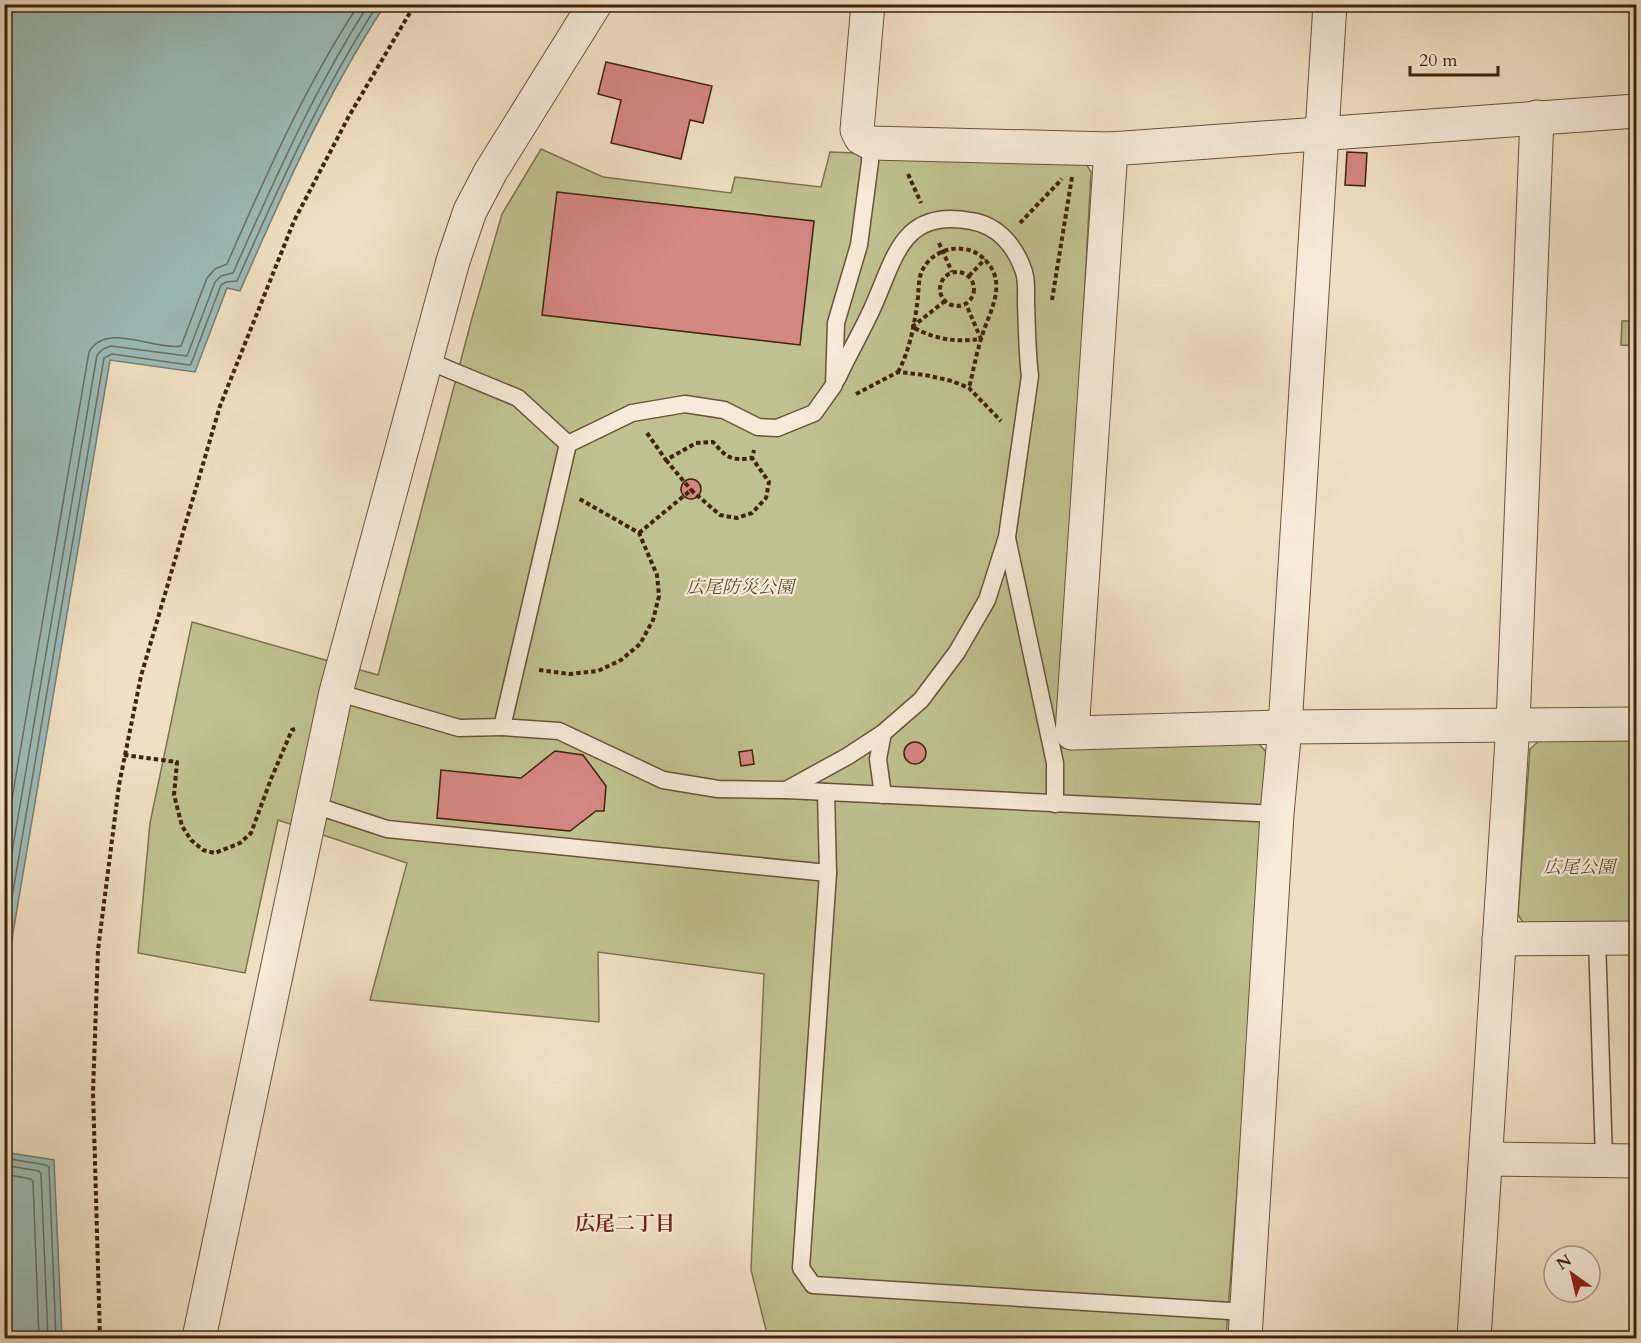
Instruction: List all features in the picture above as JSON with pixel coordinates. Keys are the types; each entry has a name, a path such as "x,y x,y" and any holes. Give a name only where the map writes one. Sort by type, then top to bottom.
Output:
{"street":[{"path":"199,1338 336,692 453,261 470,212 491,171 595,4"},
{"path":"868,4 857,130 861,138 871,143 1111,149 1636,111"},
{"path":"1245,1325 1330,4"},
{"path":"1474,1338 1513,724 1537,117"},
{"path":"1111,149 1072,733 1285,727 1636,724"},
{"path":"1499,939 1636,938"},
{"path":"1486,1159 1636,1161"}],"lane":[{"path":"834,385 836,323 859,245 871,143"},
{"path":"568,444 632,413 685,404 724,410 758,427 777,428 814,412 834,385 872,310 897,248 912,233 930,221 958,219 981,222 1006,237 1025,273 1030,376 1007,537 987,600 957,652 921,700 883,734 786,790"},
{"path":"426,360 518,398 568,444"},
{"path":"502,727 568,444"},
{"path":"1007,537 1055,763 1055,804"},
{"path":"336,692 459,728 502,727 559,731 663,780 718,789 786,790 1277,814"},
{"path":"883,734 878,759 883,795"},
{"path":"826,792 828,873 801,1268 813,1285 1245,1325"},
{"path":"311,804 387,829 828,873"},
{"path":"1597,939 1604,1160"}],"path":[{"path":"100,1338 93,1092 98,950 119,785 141,676 220,405 294,221 349,116 415,4"},
{"path":"1051,305 1073,168"},
{"path":"814,412 847,399 898,372 906,357 918,296 920,273 935,255 946,250 967,249 986,260 997,283 997,295 981,339 969,388"},
{"path":"959,271 969,276 974,285 973,296 966,304 955,306 945,302 940,292 941,282 949,274 959,271"},
{"path":"912,327 945,302"},
{"path":"966,304 981,339"},
{"path":"912,327 931,337 956,342 981,339"},
{"path":"898,372 952,381 969,388 1005,426 1021,449"},
{"path":"632,413 691,490 720,515 736,518 752,513 766,498 769,482 752,458 758,427"},
{"path":"666,460 696,443 712,442 725,456 738,460 752,458"},
{"path":"515,673 543,670 570,674 598,671 621,660 640,644 653,620 659,596 657,575 639,533 558,486"},
{"path":"639,533 691,490"},
{"path":"124,755 177,762 174,795 182,825 191,840 203,850 215,853 240,843 251,833 292,730 299,726"}],"green space":[{"name":"広尾防災公園","path":"541,149 603,177 731,193 735,177 821,187 830,152 1085,162 1091,172 1060,748 1258,743 1270,756 1226,1338 768,1338 751,1270 764,974 598,952 599,1022 370,1000 407,863 278,820 245,973 138,953 150,823 192,622 378,675 472,318 502,214"},
{"path":"1622,321 1636,321 1636,346 1621,345"},
{"name":"広尾公園","path":"1636,740 1636,925 1525,925 1518,915 1530,749 1539,741"}],"water":[{"path":"5,4 385,5 325,109 289,181 240,291 227,288 195,372 110,360 5,980"},
{"path":"4,1152 54,1160 62,1338 5,1338"}],"building":[{"path":"606,62 712,86 703,123 690,120 681,159 611,143 621,100 598,94"},
{"path":"1347,152 1367,153 1365,186 1345,185"},
{"path":"557,192 814,221 800,345 542,315"},
{"path":"691,479 698,482 701,489 698,496 691,499 684,496 681,489 684,482"},
{"path":"915,742 923,745 926,753 923,761 915,764 907,761 904,753 907,745"},
{"path":"752,750 754,764 741,766 739,752"},
{"path":"555,751 583,755 606,786 604,811 596,811 570,831 437,818 441,770 521,778"}],"district":[{"name":"広尾二丁目","path":"625,1223"}]}
